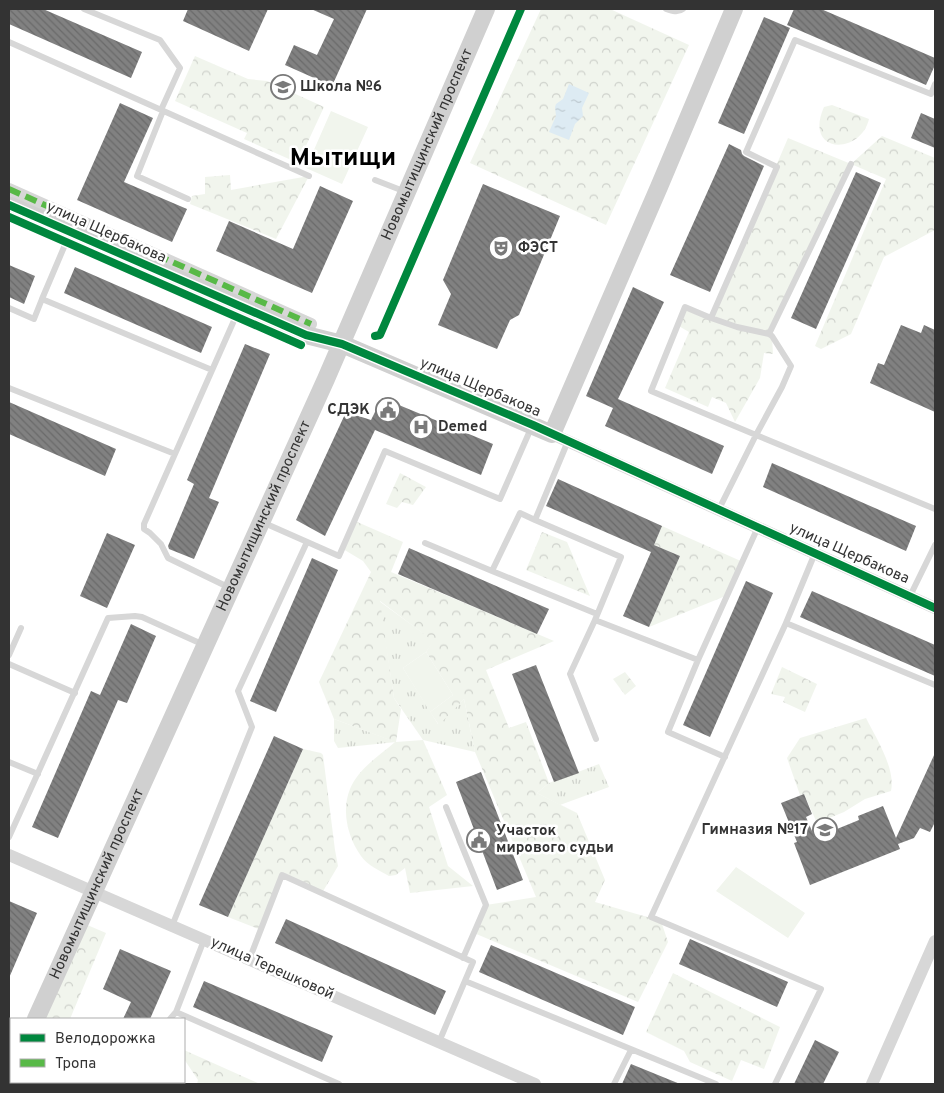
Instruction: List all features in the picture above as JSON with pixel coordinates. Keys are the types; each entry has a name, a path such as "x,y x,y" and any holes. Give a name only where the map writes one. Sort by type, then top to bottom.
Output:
{"main road":[{"name":"Новомытищинский проспект","path":"36,1018 342,344 486,9"},
{"path":"560,437 659,188 734,9"},
{"name":"улица Щербакова","path":"9,205 306,335 342,344 560,437"}],"street":[{"name":"улица Щербакова","path":"9,189 311,324"},
{"name":"улица Щербакова","path":"560,437 935,608"},
{"name":"улица Терешковой","path":"9,855 536,1084"},
{"path":"872,1084 935,941"}],"lane":[{"path":"84,9 160,40 180,68 136,176 188,199"},
{"path":"666,9 672,11 681,11 683,9"},
{"path":"711,318 777,167 746,152 795,40 930,94 935,84"},
{"path":"9,42 309,176"},
{"path":"769,334 851,164"},
{"path":"375,180 407,192"},
{"path":"9,308 34,319 70,232"},
{"path":"42,299 212,370"},
{"path":"231,588 168,558 161,544 144,529 144,524 240,306"},
{"path":"719,509 756,435 791,366 769,334 711,318 685,306 651,391 756,435 935,509"},
{"path":"9,388 175,454"},
{"path":"261,521 339,556 386,451 500,499 533,425"},
{"path":"535,520 560,437"},
{"path":"492,571 520,513 621,557 570,674 596,740"},
{"path":"725,756 668,732 758,527"},
{"path":"172,926 252,727 238,691 307,542"},
{"path":"426,543 698,660"},
{"path":"910,596 935,545"},
{"path":"775,1084 821,989 651,917 786,624 815,553"},
{"path":"9,837 108,618 142,617 206,646"},
{"path":"786,624 935,685"},
{"path":"9,655 21,628"},
{"path":"9,664 75,693"},
{"path":"9,762 38,774"},
{"path":"446,807 486,905 463,958"},
{"path":"249,960 282,875 473,962 439,1042"},
{"path":"171,1018 176,1012 204,940"},
{"path":"465,981 716,1084"},
{"path":"176,1012 339,1084"},
{"path":"614,1084 631,1050"}],"green space":[{"path":"541,9 610,9 689,45 606,225 470,163"},
{"path":"195,56 248,79 267,81 324,107 298,163 244,139 247,133 175,101"},
{"path":"832,105 869,119 864,131 855,139 845,144 835,144 827,141 821,134 820,123 824,107"},
{"path":"331,111 368,127 342,184 306,168"},
{"path":"882,136 935,158 935,230 884,257 851,334 821,349 815,346 886,179 851,164"},
{"path":"788,138 851,164 770,334 772,336 773,354 764,353 760,378 735,422 726,403 712,397 708,407 665,388 689,332 677,325 685,307 711,318"},
{"path":"230,175 231,190 309,176 276,239 190,204 192,196 205,194 205,177"},
{"path":"400,473 426,487 413,505 402,502 397,508 386,504"},
{"path":"355,521 403,542 391,572 554,641 486,670 509,728 526,722 549,783 537,793 577,813 605,880 595,902 661,921 668,942 638,1002 474,933 486,905 536,897 475,752 464,699 439,725 430,712 453,695 426,652 433,641 380,601 394,698 401,709 396,742 423,740 447,795 429,807 448,866 473,886 410,893 405,868 396,875 389,876 374,868 356,849 347,824 347,797 358,775 395,742 334,719 319,682 371,572 363,561 343,549"},
{"path":"662,526 743,562 728,595 649,627 680,556 654,545"},
{"path":"542,532 567,542 590,596 526,570"},
{"path":"379,601 434,641 426,652 403,668 438,724 464,699 475,752 423,740 394,698"},
{"path":"426,652 453,695 430,712 403,668"},
{"path":"782,667 817,684 805,712 783,702 785,697 771,694"},
{"path":"625,672 636,686 625,695 613,679"},
{"path":"866,718 888,764 892,782 891,791 865,799 844,812 817,823 804,794 800,795 787,758 800,738"},
{"path":"334,719 396,742 338,748 334,741"},
{"path":"303,749 323,755 338,866 322,893 282,876 261,930 228,917"},
{"path":"599,764 609,787 560,805 537,793 549,783"},
{"path":"736,867 805,913 788,938 716,891"},
{"path":"85,924 106,933 70,1018 42,1018"},
{"path":"673,973 780,1027 764,1069 741,1060 732,1081 690,1062 684,1051 646,1032"},
{"path":"185,1050 260,1084 197,1084 198,1080 185,1060"}],"water":[{"path":"569,84 589,93 582,108 583,116 575,124 569,140 549,132 556,116 556,104 563,99"}],"building":[{"path":"9,9 43,9 142,52 131,78 9,24"},
{"path":"188,9 268,9 249,51 183,21"},
{"path":"311,9 367,9 332,86 285,65 294,45 317,55 334,19"},
{"path":"794,9 821,9 935,58 935,65 926,85 787,25"},
{"path":"764,17 790,28 744,134 718,123"},
{"path":"120,103 153,118 124,182 187,209 172,242 77,200"},
{"path":"921,113 935,119 935,148 911,138"},
{"path":"729,144 741,150 744,156 764,166 710,292 670,275"},
{"path":"856,172 881,183 816,329 791,318"},
{"name":"ФЭСТ","path":"483,184 560,216 519,315 510,320 497,349 438,325 451,294 443,280"},
{"path":"320,186 353,201 312,293 216,251 229,221 293,249"},
{"path":"9,265 35,276 24,304 9,297"},
{"path":"75,267 212,327 201,353 64,293"},
{"path":"633,287 664,302 618,399 724,446 712,474 605,426 613,408 586,396"},
{"path":"901,325 921,333 924,325 935,330 935,412 870,383 878,363 884,365"},
{"path":"245,344 270,354 209,498 219,502 194,559 169,549 168,546 194,484 187,480"},
{"path":"382,398 493,444 481,475 375,430 325,536 296,520 346,412 371,420"},
{"path":"9,402 116,449 105,476 9,434"},
{"path":"772,463 916,526 906,551 763,487"},
{"path":"558,479 662,526 654,545 680,556 649,627 623,616 651,552 546,506"},
{"path":"107,533 135,545 107,608 80,596"},
{"path":"409,548 549,609 537,634 398,574"},
{"path":"312,558 338,570 276,712 250,701"},
{"path":"746,581 773,593 710,737 683,725"},
{"path":"812,591 935,645 935,676 800,617"},
{"path":"131,624 156,636 127,703 118,700 58,838 32,827 91,691 100,695"},
{"path":"536,665 579,773 554,782 512,674"},
{"path":"274,736 303,749 228,917 199,905"},
{"path":"935,753 935,822 930,832 920,828 914,838 898,844 900,849 810,885 794,843 797,842 781,803 804,794 812,814 806,817 815,838 859,820 858,816 883,806 896,838"},
{"path":"481,772 523,880 497,890 456,782"},
{"path":"9,901 37,913 9,978"},
{"path":"286,919 446,991 435,1015 275,943"},
{"path":"690,939 788,982 777,1007 679,964"},
{"path":"491,945 635,1007 623,1035 479,972"},
{"path":"120,949 171,971 150,1018 123,1018 131,1002 103,989"},
{"path":"204,981 333,1036 322,1062 193,1007"},
{"path":"815,1040 839,1052 823,1084 794,1084"},
{"path":"631,1064 680,1084 622,1084"}],"marked path":[{"path":"9,189 311,324"}],"cycle path":[{"path":"375,336 380,335 521,9"},
{"path":"9,205 306,335 342,344 533,425 935,608"},
{"path":"9,217 301,345"}],"place":[{"name":"Школа №6","path":"283,87"},
{"name":"ФЭСТ","path":"501,248"},
{"name":"СДЭК","path":"388,410"},
{"name":"Demed","path":"421,427"},
{"name":"Гимназия №17","path":"825,830"},
{"name":"Участок мирового судьи","path":"479,840"}],"district":[{"name":"Мытищи","path":"343,159"}]}
